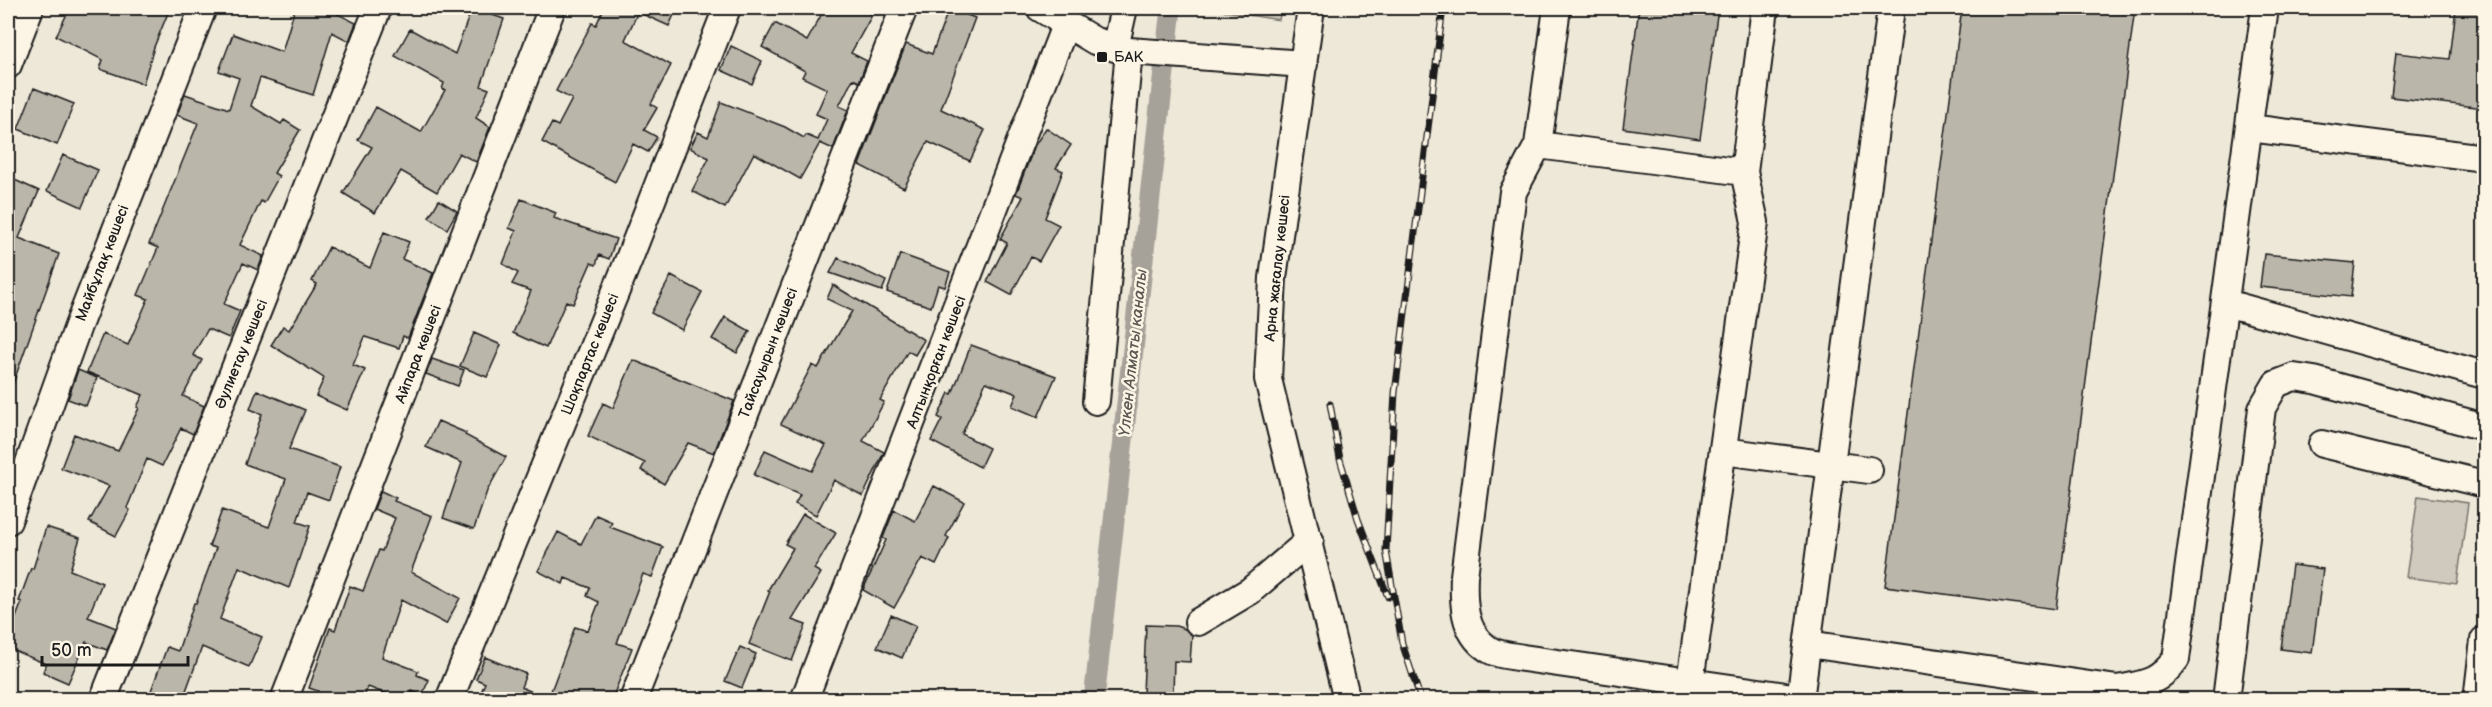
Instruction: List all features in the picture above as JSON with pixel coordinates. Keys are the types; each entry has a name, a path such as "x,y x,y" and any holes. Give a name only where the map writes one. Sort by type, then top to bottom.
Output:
{"street":[{"path":"8,65 30,8"},
{"name":"Майбұлақ көшесі","path":"8,521 78,326 203,8"},
{"name":"Әулиетау көшесі","path":"104,699 378,8"},
{"name":"Айпара көшесі","path":"284,699 552,8"},
{"name":"Шоқпартас көшесі","path":"449,699 629,259 727,8"},
{"name":"Тайсауырын көшесі","path":"633,699 904,8"},
{"path":"1040,8 1095,41 1122,50 1213,59 1304,64"},
{"path":"1096,401 1124,8"},
{"name":"Арна жағалау көшесі","path":"1311,8 1273,278 1268,379 1310,540 1347,699"},
{"path":"1557,8 1538,145 1513,192 1464,576 1463,606 1472,631 1487,649 1523,658 1800,699 1891,8"},
{"path":"1690,682 1755,222 1744,172 1765,8"},
{"path":"1808,644 2117,689 2147,684 2165,674 2176,659 2265,8"},
{"name":"Алтынқорған көшесі","path":"804,699 1066,23"},
{"path":"2250,128 2484,158"},
{"path":"1538,145 1744,172"},
{"path":"2226,303 2484,375"},
{"path":"2226,699 2262,408 2276,384 2294,377 2314,380 2484,427"},
{"path":"2322,444 2484,484"},
{"path":"1723,451 1869,470"},
{"path":"1198,622 1250,591 1310,540"},
{"path":"2477,699 2484,643"}],"shaded area":[{"path":"1207,8 1281,8 1279,20"},
{"path":"2418,496 2468,503 2457,584 2406,577"}],"building":[{"path":"70,8 170,8 154,47 143,84 100,69 103,60 56,36"},
{"path":"295,8 339,8 336,13 356,23 349,41 332,32 313,95 260,78 251,106 281,124 284,120 300,130 274,173 279,176 264,203 261,201 240,245 263,256 258,270 243,263 224,304 240,311 229,338 208,329 193,355 202,360 183,396 204,406 193,434 181,428 162,466 147,459 127,508 130,510 116,536 89,522 109,486 61,468 74,434 118,451 143,395 87,372 103,334 128,345 148,299 138,295 158,248 149,244 198,123 177,115 185,94 229,109 239,78 219,71 233,34 282,52"},
{"path":"472,8 504,19 481,86 489,89 476,118 490,127 477,160 476,162 459,153 437,192 401,171 375,213 343,193 372,147 358,140 376,107 421,132 445,90 442,89 444,83 395,56 410,29 455,54"},
{"path":"604,8 677,8 669,26 638,12 625,40 671,65 651,104 657,108 644,130 657,137 648,152 633,144 615,182 542,142 552,123 558,126 572,99 556,91 592,23 596,25"},
{"path":"825,8 858,8 872,15 851,53 867,61 859,82 853,79 839,106 848,110 833,149 820,143 800,179 754,153 725,208 692,191 709,158 690,148 698,132 708,137 721,102 785,127 804,138 806,135 818,140 827,119 816,114 827,89 802,77 805,71 762,47 775,23 807,41"},
{"path":"949,8 975,18 941,109 985,130 970,161 928,142 904,188 859,165 906,44 932,54"},
{"path":"1639,8 1718,8 1700,139 1623,128"},
{"path":"1962,8 2135,8 2056,609 1885,586"},
{"path":"2456,8 2484,8 2484,108 2391,97 2396,53 2450,59"},
{"path":"731,46 762,61 752,84 721,70"},
{"path":"34,88 74,104 57,145 18,129"},
{"path":"1046,128 1071,145 1056,168 1063,171 1045,218 1059,225 1039,261 1031,257 1011,295 987,282 1007,243 1000,239 1023,197 1016,194 1035,145"},
{"path":"63,155 98,170 82,207 47,191"},
{"path":"8,177 39,191 19,238 59,254 9,395 8,290 14,273 8,271"},
{"path":"521,199 556,213 554,218 616,239 609,259 599,255 596,265 591,263 573,304 566,301 546,348 513,333 531,291 512,284 518,273 503,264 516,231 509,228"},
{"path":"439,200 457,211 447,229 429,217"},
{"path":"384,232 409,242 402,259 433,273 408,338 403,336 399,348 365,337 353,365 365,370 347,410 316,396 324,378 271,345 283,326 289,330 317,284 312,281 329,247 370,268"},
{"path":"900,254 950,272 945,287 938,285 931,307 887,292"},
{"path":"2264,254 2355,263 2351,297 2260,287"},
{"path":"838,258 886,281 882,291 830,273"},
{"path":"671,276 702,292 682,330 651,313"},
{"path":"833,285 924,340 915,355 908,351 880,400 884,402 863,441 884,452 863,496 834,480 816,515 795,504 800,495 754,475 765,450 812,471 826,445 781,424 812,365 818,368 852,311 827,299"},
{"path":"725,317 750,331 737,353 712,339"},
{"path":"474,333 501,345 487,377 460,366"},
{"path":"971,345 1056,376 1038,417 1012,406 1017,394 986,382 962,434 989,448 980,467 931,441 942,419 938,417 949,393 952,394"},
{"path":"432,359 464,370 458,386 426,374"},
{"path":"633,360 734,401 714,453 688,443 664,484 641,470 645,463 588,436 603,403 613,408"},
{"path":"78,370 97,378 86,406 68,399"},
{"path":"257,390 305,410 289,449 340,467 329,500 307,492 297,522 310,526 289,588 239,567 220,619 262,637 249,667 202,647 183,699 148,699 167,647 178,651 216,548 209,546 222,510 269,527 286,479 245,464 262,414 250,409"},
{"path":"438,421 466,433 465,435 506,457 487,491 474,529 443,518 462,463 426,447"},
{"path":"934,486 964,502 946,536 949,538 936,565 922,558 894,608 863,590 886,540 883,538 894,510 915,521"},
{"path":"381,491 396,498 394,501 432,516 411,572 460,598 446,624 401,600 382,657 418,671 417,675 429,680 422,695 412,691 409,699 399,699 368,687 363,699 315,699 318,691 309,688 330,628 335,630 350,586 363,591 379,550 382,551 395,518 374,509"},
{"path":"803,514 836,533 814,569 821,573 792,620 806,625 792,661 749,644 770,591 768,590 793,548 785,544"},
{"path":"596,515 612,522 610,527 663,547 652,577 643,574 617,643 632,648 612,699 548,699 575,627 588,631 599,602 587,596 590,588 565,578 563,584 538,571 558,532 581,544"},
{"path":"46,527 80,538 70,570 102,583 88,617 116,628 107,650 86,642 68,683 43,672 46,664 8,648 8,638 22,602 19,601 31,568 33,569"},
{"path":"2292,565 2323,569 2312,653 2281,649"},
{"path":"891,615 916,626 902,658 877,647"},
{"path":"1146,625 1176,626 1192,635 1190,662 1174,661 1173,694 1143,693"},
{"path":"740,647 756,654 742,688 725,681"},
{"path":"485,657 526,674 521,687 548,699 478,699 485,683 476,679"}],"waterway":[{"name":"Үлкен Алматы каналы","path":"1094,700 1171,8"}],"railway":[{"path":"1421,700 1402,643 1386,550 1395,393 1443,8"},
{"path":"1330,404 1340,459 1358,519 1388,597"}],"place":[{"name":"БАК","path":"1102,57"}]}
